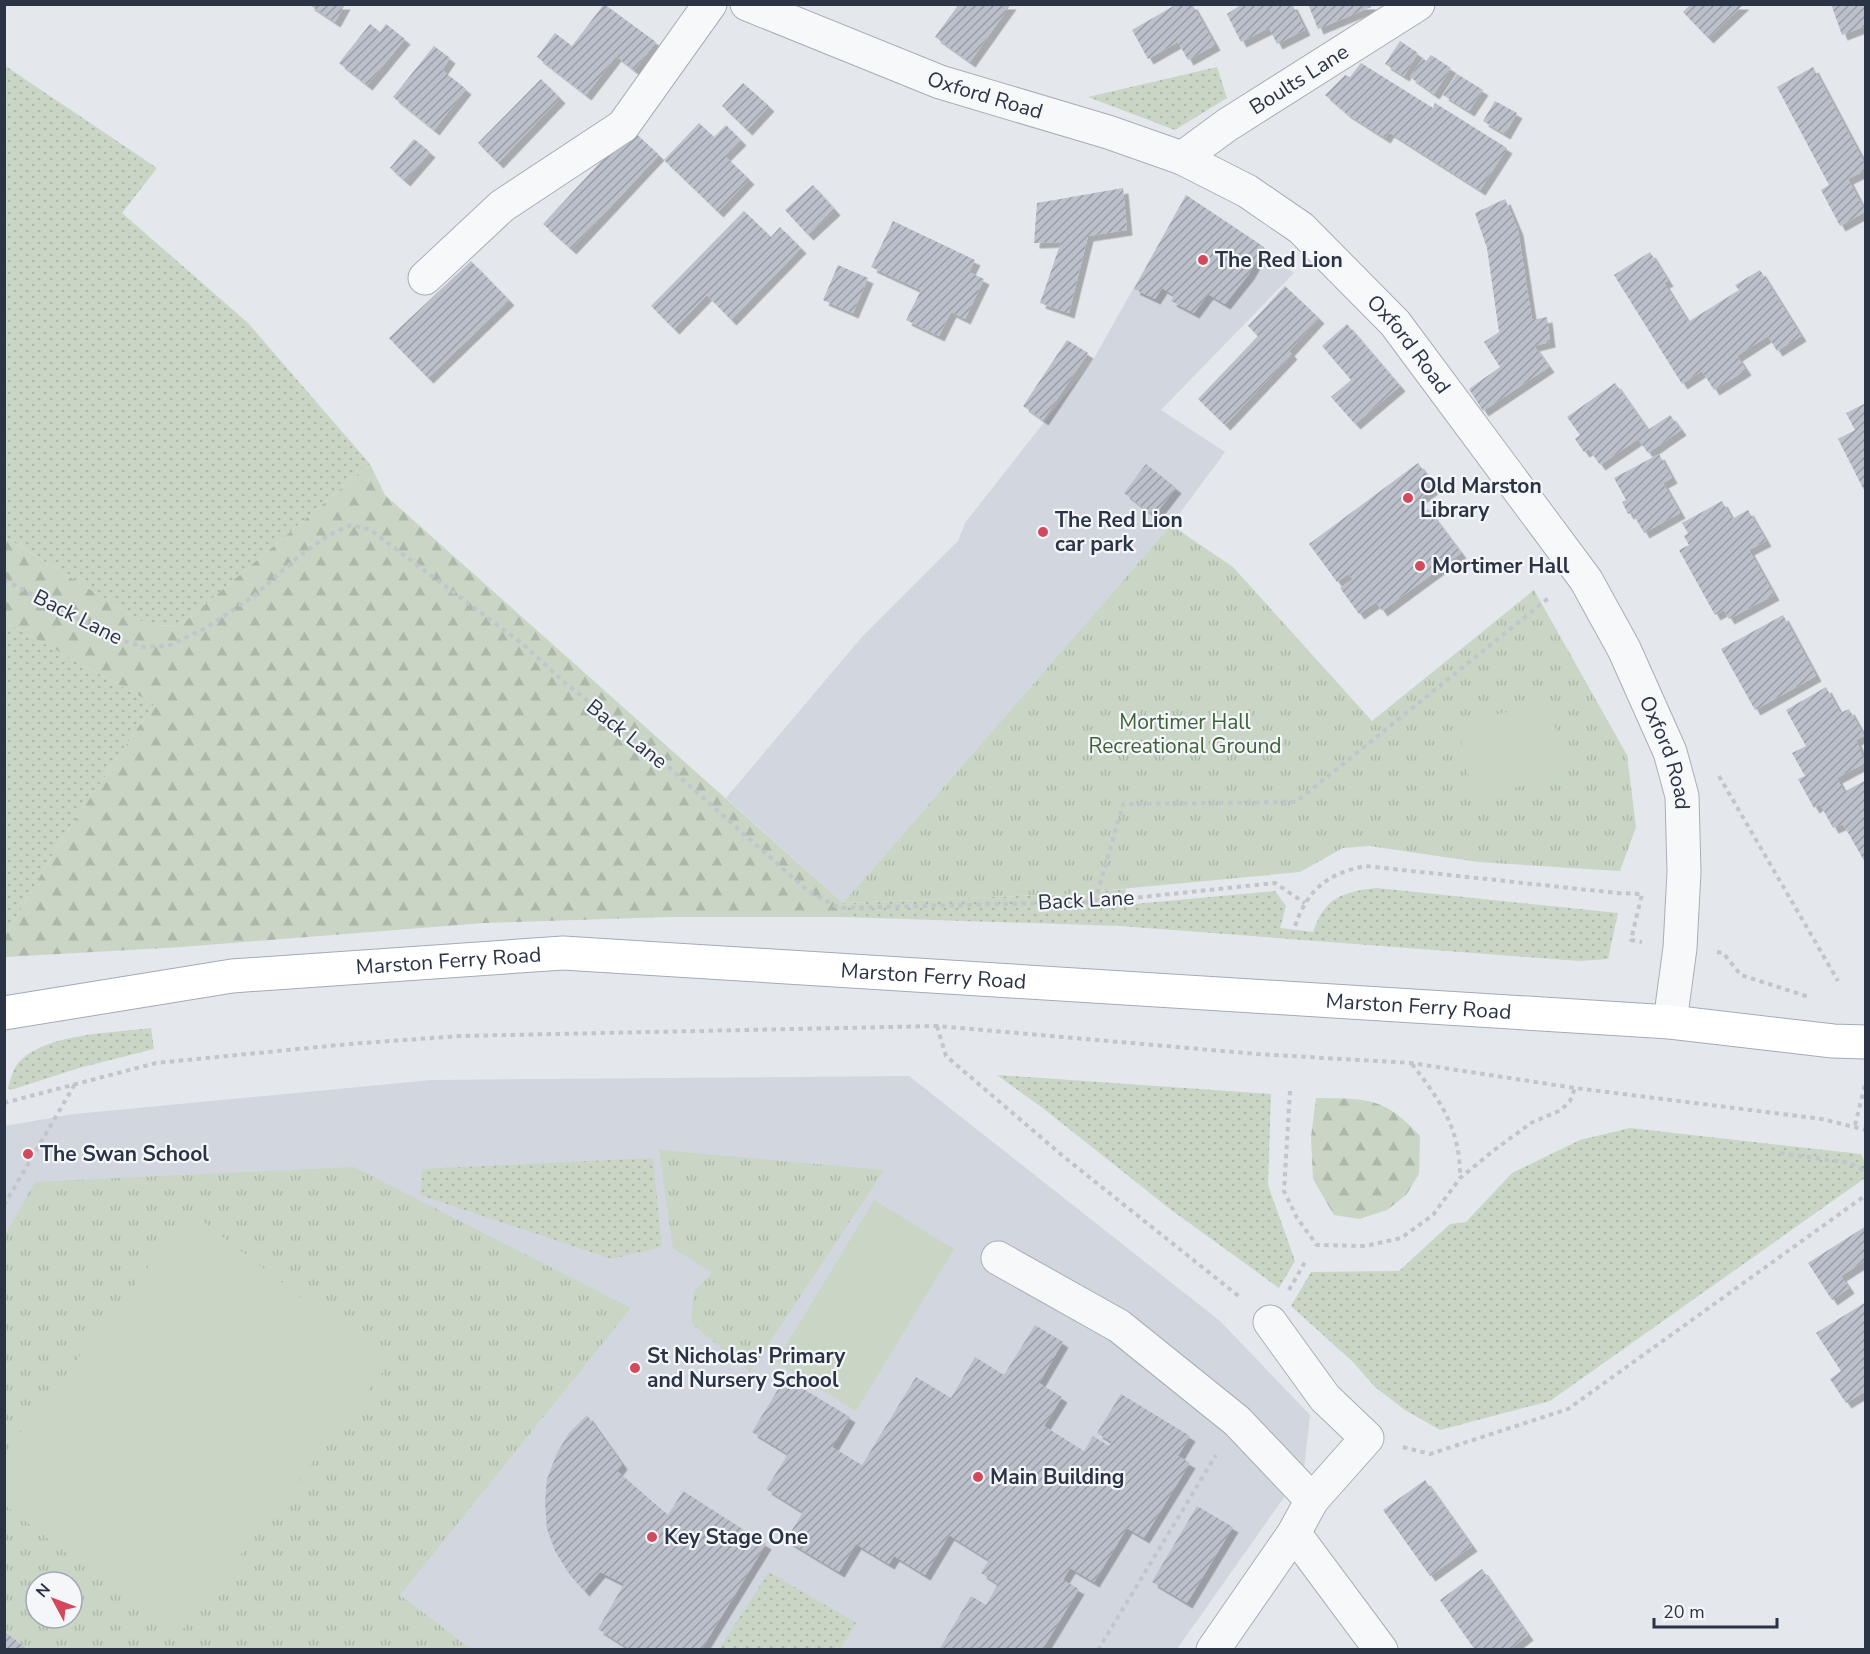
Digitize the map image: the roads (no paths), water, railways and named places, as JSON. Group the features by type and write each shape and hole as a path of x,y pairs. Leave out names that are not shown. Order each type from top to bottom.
{"main road":[{"name":"Marston Ferry Road","path":"4,1013 232,976 563,953 1670,1022 1833,1041 1866,1042"}],"street":[{"path":"425,278 502,206 624,126 710,4"},
{"name":"Oxford Road","path":"747,4 939,82 1108,132 1182,158 1247,191 1301,228 1357,281 1395,323 1586,580 1624,649 1670,752 1682,796 1684,873 1680,948 1670,1022"},
{"name":"Boults Lane","path":"1182,158 1227,125 1418,4"},
{"path":"998,1258 1119,1326 1237,1421 1311,1500"},
{"path":"1213,1650 1294,1533 1311,1500 1367,1437 1325,1398 1270,1322"},
{"path":"1294,1533 1381,1650"}],"place":[{"name":"The Red Lion","path":"1203,260"},
{"name":"Old Marston Library","path":"1408,498"},
{"name":"The Red Lion car park","path":"1043,532"},
{"name":"Mortimer Hall","path":"1420,566"},
{"name":"The Swan School","path":"28,1154"},
{"name":"St Nicholas' Primary and Nursery School","path":"635,1368"},
{"name":"Main Building","path":"978,1477"},
{"name":"Key Stage One","path":"652,1537"}],"park label":[{"name":"Mortimer Hall Recreational Ground","path":"1185,734"}]}
